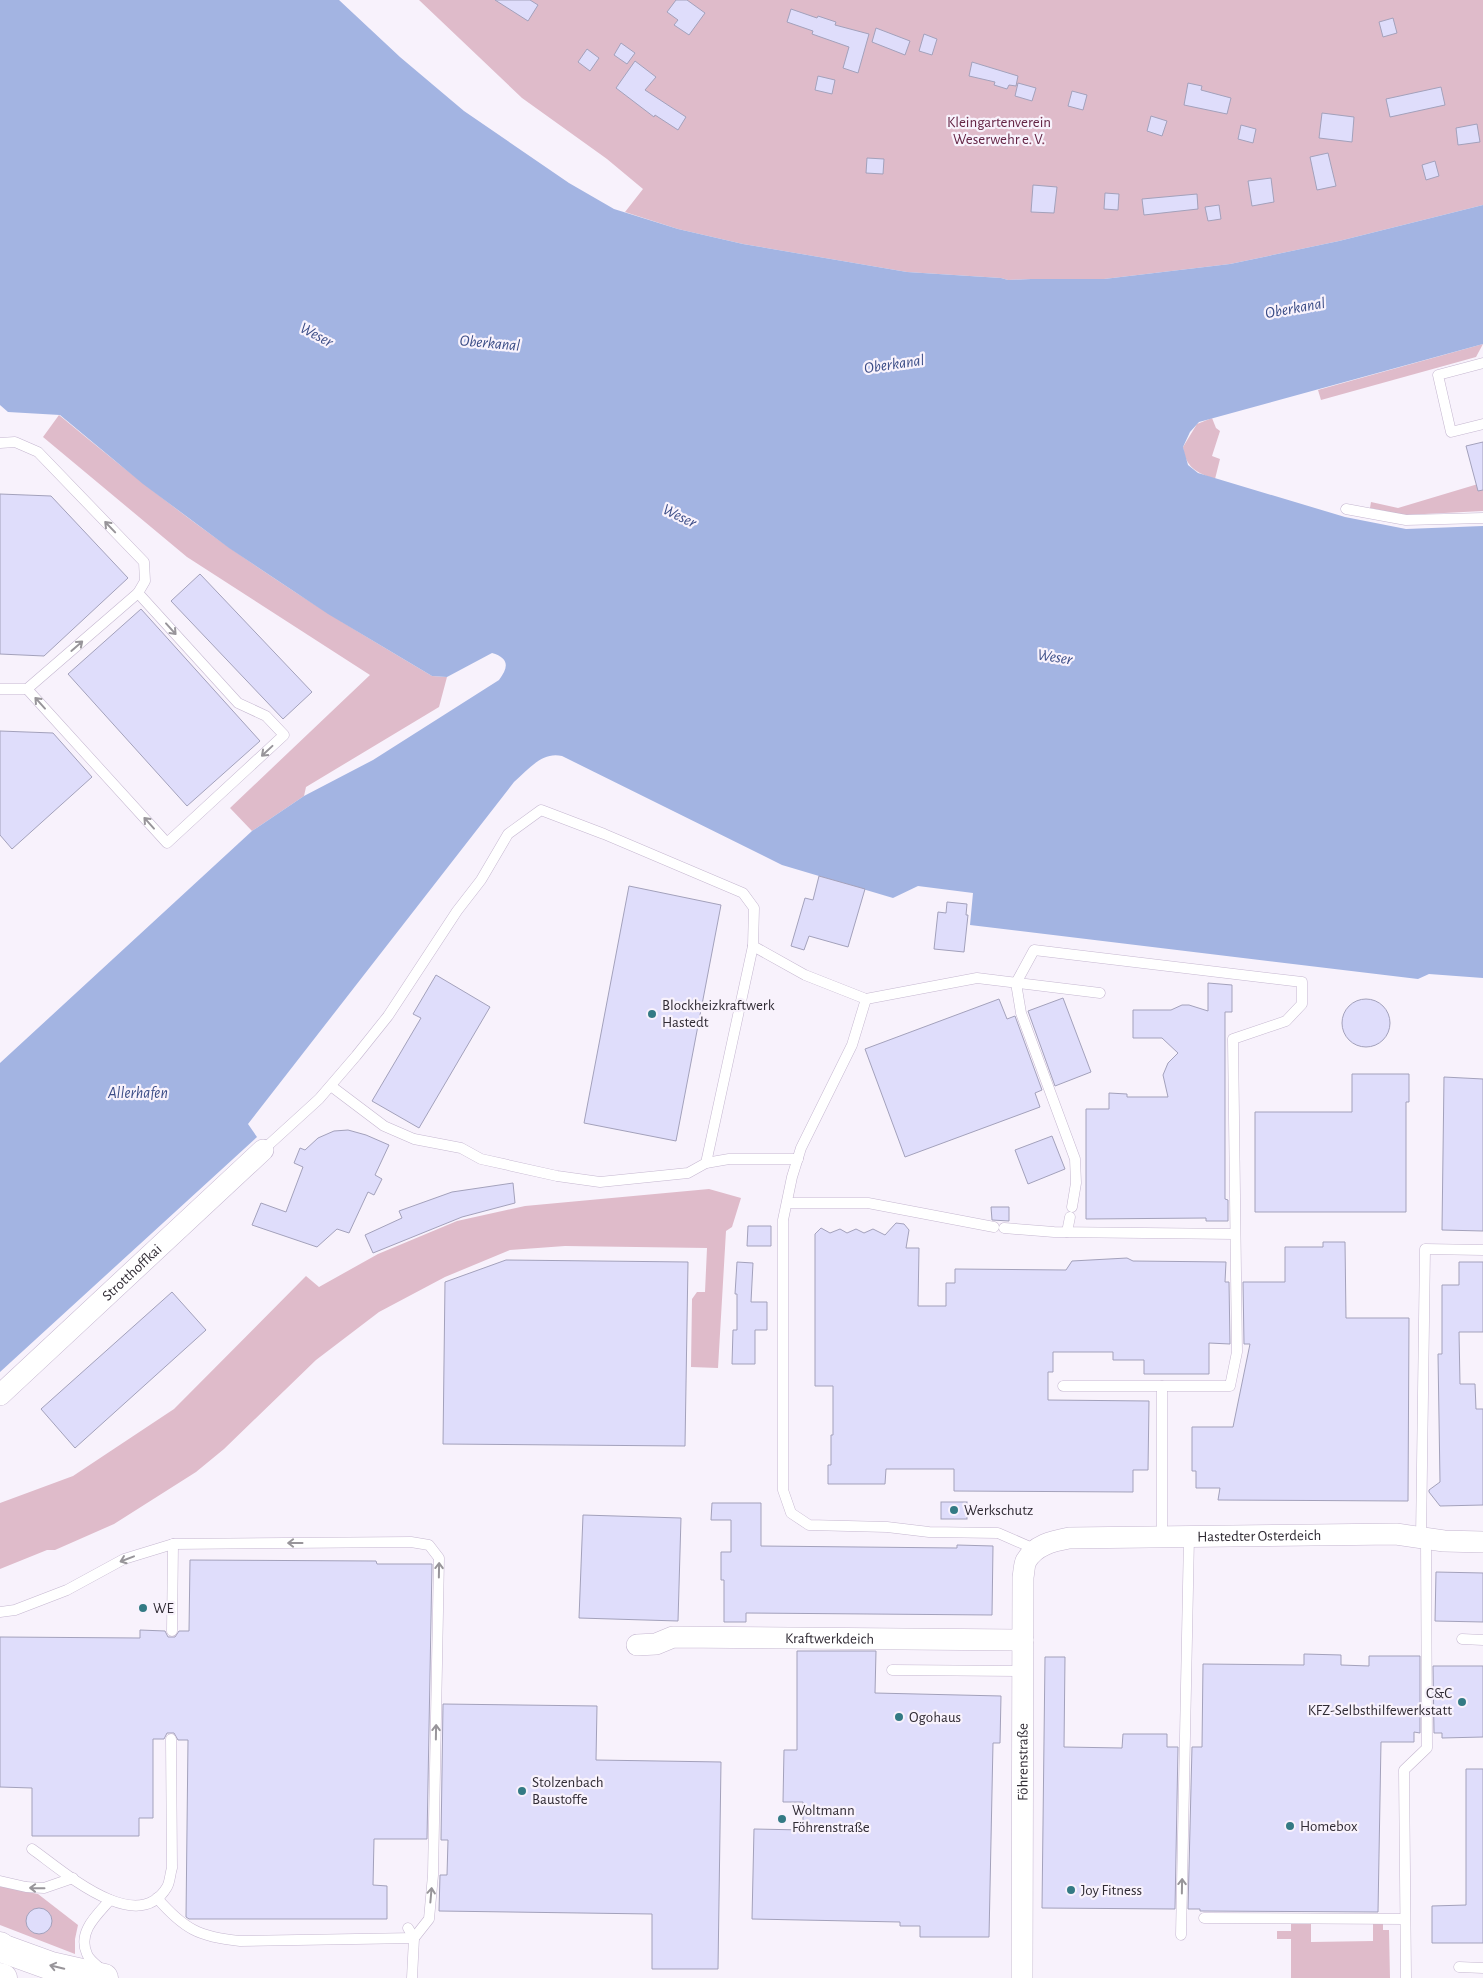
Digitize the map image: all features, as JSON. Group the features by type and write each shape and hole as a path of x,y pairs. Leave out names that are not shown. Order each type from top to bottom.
{"main road":[{"path":"1,1947 51,1966 104,1978"}],"street":[{"name":"Strotthoffkai","path":"0,1395 263,1150"},
{"name":"Hastedter Osterdeich","path":"1037,1550 1050,1541 1069,1538 1396,1534 1444,1541 1483,1542"},
{"name":"Föhrenstraße","path":"1022,1978 1023,1577 1026,1561 1037,1550"},
{"name":"Kraftwerkdeich","path":"637,1645 656,1644 673,1637 1023,1640"}],"lane":[{"path":"1483,363 1438,375 1451,432 1483,424"},
{"path":"0,442 15,442 38,452 144,562 145,581 138,593 27,689 0,689"},
{"path":"1346,509 1406,520 1483,518"},
{"path":"27,689 167,843 284,735 266,716 238,703 138,593"},
{"path":"263,1150 331,1086 388,1016 457,911 482,880 508,834 541,810 604,834 743,893 754,908 753,946 706,1163"},
{"path":"753,946 805,975 866,999 977,978 1100,994"},
{"path":"1063,1386 1230,1386 1237,1352 1233,1039 1286,1021 1302,1004 1302,982 1034,950 1016,983 1021,1013 1075,1159 1076,1183 1067,1232"},
{"path":"866,999 852,1045 801,1148 783,1220 783,1490 791,1513 809,1525 887,1527 929,1532 998,1533 1037,1550"},
{"path":"331,1086 384,1126 414,1139 461,1148 481,1159 557,1176 600,1182 688,1173 706,1163 730,1159 798,1159"},
{"path":"787,1203 868,1203 999,1227 1067,1232 1235,1234"},
{"path":"1406,1978 1404,1770 1427,1748 1424,1539 1425,1249 1483,1250"},
{"path":"1162,1386 1162,1537"},
{"path":"1181,1935 1189,1537"},
{"path":"0,1612 15,1610 67,1590 124,1559 173,1544 410,1542 429,1545 439,1558 433,1875 429,1919 414,1938"},
{"path":"172,1631 173,1544"},
{"path":"1462,1639 1483,1640"},
{"path":"892,1670 1023,1671"},
{"path":"32,1849 73,1878 110,1900 129,1906 145,1906 157,1898 168,1886 172,1868 172,1739"},
{"path":"0,1881 26,1887 44,1888 73,1878"},
{"path":"157,1898 175,1918 194,1930 215,1938 240,1941 414,1938"},
{"path":"110,1900 88,1924 84,1941 87,1955 111,1978"},
{"path":"1204,1918 1405,1919"},
{"path":"408,1928 414,1938 412,1978"},
{"path":"1459,1967 1483,1968"}],"green space":[{"name":"Kleingartenverein Weserwehr e. V.","path":"419,0 1483,0 1483,205 1339,241 1230,264 1104,279 1008,280 907,272 743,244 678,229 625,212 643,189 607,159 522,98"},
{"path":"1483,344 1476,357 1321,400 1318,390"},
{"path":"59,415 165,500 279,582 432,676 447,677 439,707 306,787 304,796 252,831 230,808 370,675 187,557 43,437"},
{"path":"1212,418 1216,428 1220,431 1212,456 1220,459 1215,479 1197,472 1189,464 1183,447 1197,424"},
{"path":"1483,474 1483,511 1405,515 1370,508 1371,502 1398,508 1478,484"},
{"path":"709,1189 741,1198 732,1227 726,1231 718,1368 691,1367 692,1299 697,1292 705,1292 707,1248 565,1246 510,1250 445,1277 379,1312 316,1360 224,1449 196,1472 114,1524 55,1550 47,1550 0,1569 0,1503 73,1476 174,1409 306,1276 319,1287 378,1254 457,1221 525,1206"},
{"path":"0,1886 38,1894 78,1925 75,1939 75,1954 0,1925"},
{"path":"1291,1924 1311,1924 1311,1942 1373,1941 1373,1924 1383,1924 1383,1930 1389,1930 1390,1978 1291,1978 1291,1939 1277,1939 1277,1931 1291,1931"}],"water":[{"path":"0,0 339,0 400,57 464,111 569,183 614,209 678,229 743,244 907,272 1008,280 1104,279 1230,264 1339,241 1483,205 1483,344 1199,422 1190,432 1183,447 1188,465 1198,473 1345,517 1406,529 1483,526 1483,978 1429,974 1418,979 970,925 973,893 918,886 893,898 782,865 562,756 548,756 530,767 514,782 248,1124 257,1137 0,1372 0,1063 252,831 304,796 373,760 499,680 505,671 506,664 502,658 492,653 447,677 432,676 328,614 229,548 143,484 60,415 8,412 0,405"}],"building":[{"path":"495,0 530,0 538,5 528,21"},
{"path":"676,0 687,0 705,13 689,35 674,25 678,20 667,12"},
{"path":"791,9 836,22 835,25 869,34 858,73 843,68 849,47 812,34 813,31 787,22"},
{"path":"1393,18 1397,33 1383,37 1379,22"},
{"path":"876,28 910,41 905,55 872,42"},
{"path":"924,34 937,39 932,55 919,51"},
{"path":"621,43 635,53 627,64 614,55"},
{"path":"587,49 599,58 590,71 578,62"},
{"path":"635,61 656,77 645,90 686,117 678,130 655,115 654,117 616,88"},
{"path":"972,62 1018,76 1016,86 1009,85 1007,89 994,85 995,82 969,76"},
{"path":"818,76 835,80 832,94 815,90"},
{"path":"1018,83 1036,88 1032,101 1015,96"},
{"path":"1188,83 1202,86 1201,90 1231,98 1227,114 1184,105"},
{"path":"1441,87 1445,105 1390,117 1386,99"},
{"path":"1072,91 1087,95 1083,110 1068,106"},
{"path":"1322,113 1354,117 1352,142 1319,138"},
{"path":"1151,116 1167,121 1162,136 1147,131"},
{"path":"1477,124 1480,142 1458,145 1456,128"},
{"path":"1241,125 1256,129 1253,143 1238,139"},
{"path":"1328,153 1336,186 1317,190 1310,157"},
{"path":"867,158 884,159 883,174 866,173"},
{"path":"1435,161 1439,176 1426,180 1422,165"},
{"path":"1271,178 1274,202 1252,206 1248,181"},
{"path":"1033,185 1057,187 1054,213 1031,212"},
{"path":"1105,193 1119,194 1118,210 1104,209"},
{"path":"1197,194 1198,209 1144,215 1142,199"},
{"path":"1219,205 1221,219 1208,221 1205,207"},
{"path":"1483,442 1483,490 1478,491 1466,446"},
{"path":"0,494 51,496 128,578 44,656 0,654"},
{"path":"200,574 312,692 283,719 171,601"},
{"path":"141,609 260,741 187,806 68,674"},
{"path":"0,731 53,733 92,777 12,849 0,835"},
{"path":"819,876 865,889 848,947 809,936 804,950 791,946 805,898 813,900"},
{"name":"Blockheizkraftwerk Hastedt","path":"629,886 721,905 676,1141 584,1123"},
{"path":"947,902 967,904 966,915 968,915 964,952 934,949 938,912 946,913"},
{"path":"436,975 490,1007 419,1128 372,1101 421,1018 413,1014"},
{"path":"1208,983 1232,985 1232,1012 1225,1012 1225,1199 1228,1200 1228,1221 1206,1221 1206,1218 1086,1219 1086,1109 1109,1109 1109,1093 1127,1094 1127,1097 1168,1097 1163,1075 1168,1063 1178,1053 1162,1038 1133,1038 1133,1010 1171,1010 1182,1005 1189,1005 1208,1011"},
{"path":"1063,998 1091,1072 1055,1086 1028,1011"},
{"path":"999,999 1007,1019 1015,1016 1042,1090 1035,1093 1040,1107 905,1157 865,1049"},
{"path":"1366,999 1375,1001 1383,1006 1388,1014 1390,1023 1388,1032 1383,1040 1375,1045 1366,1047 1357,1045 1349,1040 1344,1032 1342,1023 1344,1014 1349,1006 1357,1001"},
{"path":"1352,1074 1409,1074 1409,1102 1406,1102 1406,1212 1255,1212 1255,1112 1352,1112"},
{"path":"1444,1077 1483,1079 1483,1231 1442,1230"},
{"path":"348,1130 389,1145 375,1175 382,1179 374,1195 368,1192 349,1233 337,1229 317,1247 252,1225 261,1203 286,1212 303,1167 294,1163 300,1148 305,1150 318,1138 334,1131"},
{"path":"1052,1136 1065,1169 1028,1184 1015,1150"},
{"path":"513,1183 515,1203 462,1217 373,1253 365,1235 402,1218 399,1211 452,1192"},
{"path":"991,1207 1009,1207 1009,1221 992,1220"},
{"path":"896,1223 904,1224 909,1230 906,1248 919,1248 918,1306 946,1306 946,1283 955,1283 955,1269 1066,1270 1072,1261 1127,1258 1133,1261 1226,1262 1225,1282 1229,1282 1230,1344 1209,1343 1209,1374 1144,1374 1144,1360 1113,1360 1113,1352 1053,1352 1053,1372 1048,1372 1048,1400 1149,1401 1148,1470 1133,1470 1133,1492 954,1491 954,1469 886,1469 885,1484 828,1484 828,1465 831,1465 831,1435 833,1435 833,1386 815,1386 815,1234 821,1228 830,1233 840,1229 847,1233 856,1229 864,1233 873,1229 885,1235"},
{"path":"748,1226 771,1226 771,1246 747,1246"},
{"path":"1323,1242 1345,1242 1346,1318 1409,1318 1408,1501 1218,1500 1220,1488 1196,1488 1196,1471 1192,1471 1192,1427 1233,1427 1250,1344 1244,1344 1243,1282 1285,1282 1285,1247 1323,1247"},
{"path":"506,1260 688,1262 685,1446 443,1444 445,1282"},
{"path":"737,1262 753,1263 751,1302 767,1302 767,1330 755,1330 755,1364 732,1364 733,1330 737,1330 737,1294 735,1294"},
{"path":"1459,1262 1483,1262 1483,1332 1459,1332 1460,1384 1475,1384 1476,1409 1483,1409 1483,1505 1440,1506 1429,1490 1440,1482 1438,1354 1442,1354 1442,1285 1459,1285"},
{"path":"172,1292 206,1330 75,1448 41,1409"},
{"name":"Werkschutz","path":"941,1502 967,1502 967,1519 941,1519"},
{"path":"712,1503 761,1503 761,1546 957,1548 957,1545 993,1546 992,1615 746,1613 746,1622 724,1622 724,1580 721,1580 721,1552 731,1552 731,1520 711,1520"},
{"path":"583,1515 681,1518 678,1621 579,1618"},
{"path":"190,1560 376,1561 377,1564 432,1564 427,1839 374,1839 373,1885 387,1886 387,1919 189,1919 186,1917 188,1740 178,1740 174,1733 167,1733 164,1739 153,1739 153,1818 139,1818 139,1836 32,1836 32,1788 0,1787 0,1637 140,1638 140,1630 165,1631 168,1637 175,1637 179,1631 189,1631"},
{"path":"1436,1572 1483,1573 1483,1622 1435,1621"},
{"path":"797,1651 876,1651 875,1693 1001,1696 1000,1743 993,1743 989,1937 920,1937 920,1926 900,1926 900,1922 752,1919 754,1829 803,1830 803,1802 783,1802 784,1750 797,1750"},
{"name":"Homebox","path":"1304,1654 1341,1655 1341,1665 1369,1666 1369,1656 1420,1656 1420,1733 1414,1732 1414,1742 1381,1742 1378,1912 1200,1911 1200,1909 1188,1909 1192,1747 1202,1747 1203,1664 1304,1665"},
{"path":"1045,1657 1065,1657 1064,1747 1122,1748 1123,1734 1167,1734 1167,1747 1178,1747 1175,1909 1042,1908"},
{"name":"C&C KFZ-Selbsthilfewerkstatt","path":"1433,1666 1483,1666 1483,1737 1442,1738 1442,1733 1434,1733"},
{"path":"443,1704 597,1706 596,1760 721,1762 718,1969 652,1969 652,1914 439,1911 440,1875 447,1875 448,1840 441,1840"},
{"path":"1466,1769 1483,1769 1483,1943 1432,1943 1432,1906 1466,1905"},
{"path":"39,1908 48,1912 52,1921 48,1930 39,1934 30,1930 26,1921 30,1912"}],"place":[{"name":"Blockheizkraftwerk Hastedt","path":"652,1014"},
{"name":"Werkschutz","path":"954,1510"},
{"name":"WE","path":"143,1608"},
{"name":"C&C KFZ-Selbsthilfewerkstatt","path":"1462,1702"},
{"name":"Ogohaus","path":"899,1717"},
{"name":"Stolzenbach Baustoffe","path":"522,1791"},
{"name":"Woltmann Föhrenstraße","path":"782,1819"},
{"name":"Homebox","path":"1290,1826"},
{"name":"Joy Fitness","path":"1071,1890"}],"water label":[{"name":"Oberkanal","path":"1295,307"},
{"name":"Weser","path":"317,334"},
{"name":"Oberkanal","path":"490,342"},
{"name":"Oberkanal","path":"894,363"},
{"name":"Weser","path":"680,515"},
{"name":"Weser","path":"1055,656"},
{"name":"Allerhafen","path":"138,1092"}]}
